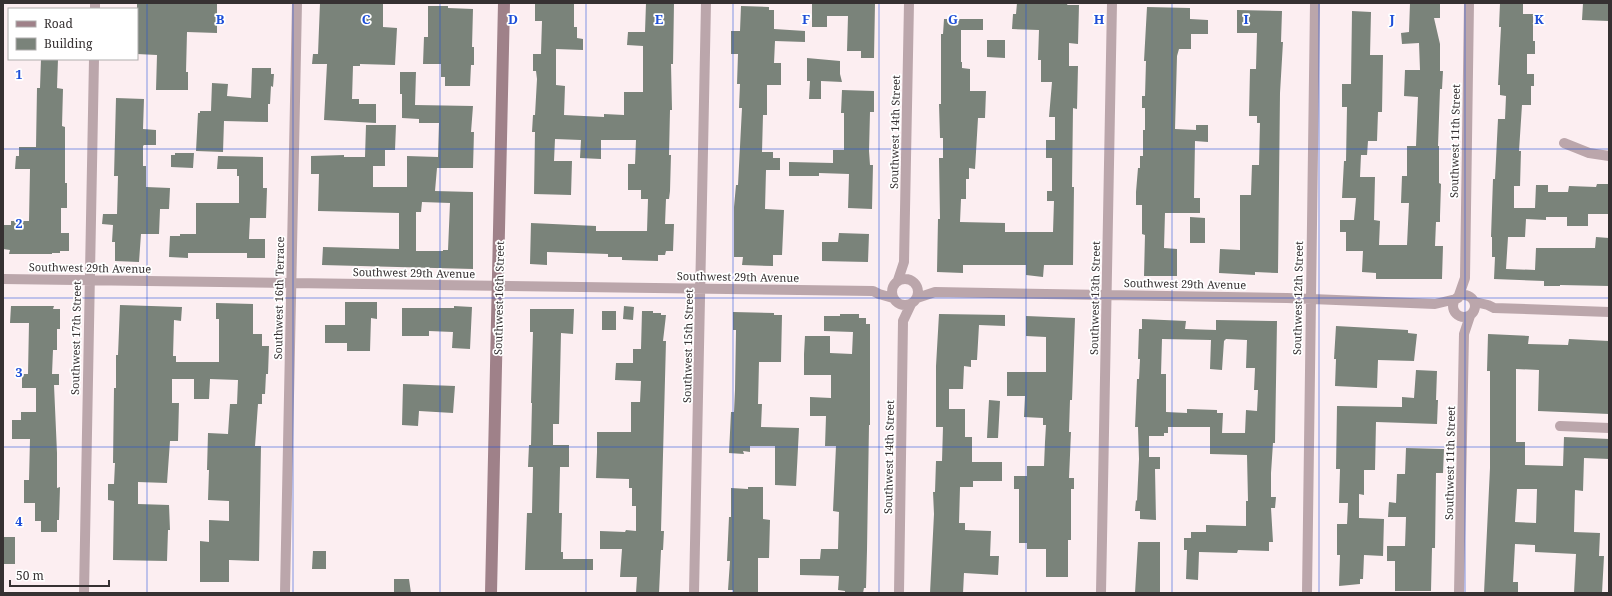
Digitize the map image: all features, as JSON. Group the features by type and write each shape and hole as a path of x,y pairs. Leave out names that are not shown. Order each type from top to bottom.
{"street":[{"name":"Southwest 16th Terrace","path":"286,593 297,3"},
{"name":"Southwest 16th Street","path":"492,593 504,3"},
{"name":"Southwest 15th Street","path":"694,593 706,3"},
{"name":"Southwest 14th Street","path":"895,283 904,262 909,3"},
{"name":"Southwest 13th Street","path":"1102,593 1112,3"},
{"name":"Southwest 12th Street","path":"1307,593 1315,3"},
{"name":"Southwest 11th Street","path":"1464,334 1453,306 1465,278 1469,3"},
{"name":"Southwest 17th Street","path":"84,593 94,60"},
{"path":"1564,143 1589,153 1609,156"},
{"name":"Southwest 14th Street","path":"904,262 915,283"},
{"path":"902,278 915,283 918,294 914,301 902,305 895,300 892,292 895,283 902,278"},
{"name":"Southwest 11th Street","path":"1459,593 1464,334 1472,307 1468,285 1465,278"},
{"name":"Southwest 29th Avenue","path":"3,279 874,291 895,283"},
{"name":"Southwest 29th Avenue","path":"915,283 935,292"},
{"name":"Southwest 29th Avenue","path":"874,291 895,300"},
{"name":"Southwest 29th Avenue","path":"914,301 935,292 1107,294 1435,304 1457,299 1464,295 1472,307"},
{"name":"Southwest 14th Street","path":"895,300 899,316 903,321"},
{"name":"Southwest 14th Street","path":"899,593 903,321 914,301"},
{"name":"Southwest 29th Avenue","path":"1435,304 1457,314"},
{"path":"1457,314 1462,317 1472,307 1488,310 1494,308 1609,312"},
{"path":"1560,426 1609,428"}],"building":[{"path":"137,3 217,3 217,33 187,32 186,72 188,72 188,90 156,90 157,55 138,54"},
{"path":"320,3 383,3 383,27 397,28 395,65 360,64 360,66 353,66 352,99 359,99 359,104 376,104 376,123 324,120 327,64 312,64 313,54 318,54"},
{"path":"535,3 574,3 574,27 577,27 577,38 583,39 583,50 556,49 556,85 565,86 564,115 604,117 604,114 624,115 624,92 643,92 643,46 627,45 628,32 645,32 646,3 674,3 673,64 671,64 672,110 670,110 669,155 671,155 670,191 669,199 666,199 665,224 674,224 673,251 666,251 665,255 658,255 658,261 622,260 622,257 608,257 608,254 547,252 547,265 530,264 531,223 596,226 596,231 647,231 648,199 641,199 641,190 628,190 628,164 635,164 636,140 601,140 601,159 580,158 581,140 555,139 554,161 572,161 571,195 534,194 535,132 532,132 533,115 535,115 537,79 536,71 533,71 533,54 541,54 542,21 535,21"},
{"path":"812,3 875,3 874,58 861,58 861,51 847,51 848,16 827,16 827,27 812,27"},
{"path":"1017,3 1068,3 1067,5 1079,5 1078,44 1069,43 1069,66 1078,66 1077,109 1073,108 1073,265 1044,265 1043,277 1026,275 1026,265 963,265 963,273 937,272 938,219 940,219 939,158 943,158 943,138 940,138 939,104 941,104 941,34 943,34 944,19 983,19 983,30 961,30 961,62 962,68 970,69 970,91 986,91 985,118 978,118 975,169 969,168 969,179 966,179 966,199 961,199 960,222 1005,223 1005,232 1053,232 1054,201 1047,201 1047,191 1052,191 1052,158 1046,158 1046,140 1055,140 1055,117 1049,117 1052,82 1041,82 1041,60 1038,60 1039,30 1012,29 1013,14 1016,14"},
{"path":"1410,3 1440,3 1440,18 1434,18 1440,44 1440,71 1443,71 1442,89 1440,89 1438,146 1439,183 1441,184 1440,222 1436,222 1435,246 1443,246 1442,279 1376,279 1376,273 1362,272 1363,251 1346,251 1346,232 1340,232 1340,220 1354,220 1356,198 1342,198 1344,161 1346,161 1347,107 1342,107 1342,84 1351,84 1352,11 1371,12 1370,55 1383,55 1382,112 1378,112 1377,141 1368,141 1367,155 1361,155 1360,177 1375,177 1374,220 1380,221 1379,245 1407,245 1409,203 1401,203 1402,176 1407,176 1407,146 1416,146 1418,97 1404,96 1405,70 1420,70 1419,43 1402,44 1401,33 1409,32"},
{"path":"1500,3 1523,3 1523,14 1533,14 1533,41 1535,41 1535,54 1527,54 1527,74 1534,74 1534,86 1531,86 1531,105 1522,105 1519,151 1521,151 1520,186 1514,186 1514,208 1535,208 1536,185 1548,185 1548,192 1568,192 1569,186 1596,187 1597,184 1609,184 1609,214 1588,214 1588,226 1567,226 1567,217 1546,217 1546,220 1526,219 1525,237 1508,237 1506,269 1535,270 1536,248 1595,248 1596,237 1609,238 1609,286 1544,286 1544,281 1494,279 1495,257 1492,257 1491,237 1493,179 1495,179 1498,119 1505,119 1506,96 1500,95 1500,85 1498,85 1501,27 1499,27"},
{"path":"1583,3 1609,3 1609,21 1582,20"},
{"path":"428,6 448,6 448,8 473,9 472,47 474,47 474,65 471,65 470,86 445,86 445,77 441,77 441,64 423,64 424,37 428,37"},
{"path":"741,6 769,7 769,10 774,10 774,29 805,31 805,42 775,41 774,63 781,63 781,85 767,85 767,115 763,115 762,152 773,152 773,158 780,158 780,170 766,170 765,209 784,210 782,255 773,255 773,266 742,265 743,257 734,257 734,207 736,185 738,185 742,108 739,108 740,84 737,84 738,54 731,54 731,31 740,31"},
{"path":"1147,7 1190,8 1190,19 1208,20 1208,34 1191,34 1191,49 1179,49 1177,56 1175,129 1196,130 1196,125 1208,125 1208,142 1195,141 1194,198 1200,198 1200,213 1165,213 1164,248 1177,249 1177,276 1144,276 1145,235 1142,234 1142,205 1136,205 1138,168 1140,168 1140,156 1143,156 1143,130 1145,130 1145,108 1142,108 1142,96 1145,96 1146,61 1144,61"},
{"path":"1237,10 1282,11 1281,42 1283,42 1280,93 1278,273 1255,272 1255,275 1219,273 1220,249 1240,250 1240,195 1251,195 1252,165 1259,165 1260,123 1257,123 1257,116 1249,116 1250,69 1256,69 1257,33 1237,33"},
{"path":"987,40 1005,40 1005,58 987,57"},
{"path":"807,58 840,61 840,74 842,82 821,81 821,99 809,99 810,81 807,81"},
{"path":"41,60 58,60 57,88 63,89 62,126 65,127 65,183 67,183 67,208 61,208 61,233 69,233 69,251 60,251 60,253 52,254 9,254 10,250 3,249 3,225 11,225 11,221 29,221 30,169 15,169 16,156 19,156 19,147 36,147 37,88 40,88"},
{"path":"252,68 271,68 271,74 274,74 273,87 271,86 270,104 268,104 268,122 224,121 223,152 196,151 198,113 200,113 200,111 211,111 212,83 228,84 227,96 251,98"},
{"path":"400,72 416,72 415,105 473,106 471,132 474,132 473,168 437,168 435,191 473,192 473,269 322,265 323,247 399,249 399,213 318,211 319,174 311,174 311,156 344,155 344,157 365,157 366,125 396,125 395,150 385,150 385,166 373,166 373,187 407,187 407,156 438,157 439,123 419,123 419,119 402,118 402,94 400,94","holes":["422,202 450,203 448,250 416,251 416,212 421,212"]},
{"path":"842,90 874,91 874,112 870,112 869,151 870,165 873,165 872,209 848,208 849,174 819,173 819,176 789,176 789,162 833,163 833,150 844,150 844,113 841,113"},
{"path":"116,98 144,99 143,129 156,130 156,145 143,146 143,166 146,166 146,187 170,188 169,209 160,209 159,234 141,234 139,262 115,261 115,242 112,242 113,225 102,224 103,214 117,214 118,176 114,176"},
{"path":"175,153 194,153 193,168 171,167 171,155 175,155"},
{"path":"218,156 263,157 263,188 267,188 266,218 250,218 249,239 265,239 265,258 247,258 247,253 188,253 188,258 169,257 170,236 180,236 180,234 196,234 196,203 239,203 239,176 237,176 237,169 217,169"},
{"path":"1190,217 1205,218 1205,243 1190,243"},
{"path":"839,233 869,234 868,262 822,261 822,242 838,242"},
{"path":"345,302 377,302 377,319 371,318 370,351 347,351 347,343 325,343 325,325 345,325"},
{"path":"216,303 253,304 253,334 262,334 262,346 269,346 268,374 266,374 265,394 262,394 262,404 258,404 255,446 261,446 259,561 229,560 229,582 200,582 200,541 209,542 209,520 229,521 229,501 208,500 208,433 228,434 230,404 237,404 238,380 210,379 209,399 194,399 194,379 172,379 172,403 179,403 178,441 170,441 167,483 138,482 138,504 169,505 170,530 168,530 167,561 113,560 114,501 108,500 108,484 114,484 114,388 116,388 116,355 118,355 120,305 182,307 181,321 174,320 173,356 176,356 176,362 219,362 219,319 216,319"},
{"path":"11,306 54,306 53,309 60,309 60,329 57,329 57,350 53,350 52,374 59,374 59,385 54,385 57,488 60,487 57,532 41,532 41,521 35,521 35,503 24,503 24,480 29,480 30,439 12,439 12,420 21,420 21,412 36,412 36,388 22,388 22,374 28,374 29,323 10,323"},
{"path":"454,306 472,307 470,349 452,348 453,332 429,331 429,336 402,336 402,308 454,308"},
{"path":"624,306 634,307 633,320 623,319"},
{"path":"530,309 574,309 573,334 561,333 559,424 553,424 553,445 569,445 569,467 560,467 559,513 562,513 561,552 563,552 563,559 593,559 593,570 525,570 527,513 532,513 533,467 528,467 529,445 531,445 533,332 530,332"},
{"path":"602,311 616,311 616,330 602,330"},
{"path":"642,311 653,311 653,313 661,313 661,315 666,315 663,341 666,341 661,531 664,531 663,550 661,550 659,593 636,593 637,577 620,577 622,549 600,549 600,531 636,531 636,506 632,506 632,488 629,488 629,479 596,478 597,432 631,432 631,402 640,402 641,381 615,380 616,363 633,363 633,349 641,349"},
{"path":"733,312 774,313 774,315 782,315 781,362 759,362 758,404 762,404 761,427 799,428 796,486 775,485 775,446 750,446 750,452 743,451 744,454 729,453 731,412 734,412 735,390 736,330 733,330"},
{"path":"840,314 859,314 859,318 866,318 866,324 870,324 870,425 867,550 866,588 864,588 863,593 845,593 845,591 838,590 839,576 800,575 800,559 820,559 821,549 838,549 839,512 833,511 836,446 825,446 826,416 810,416 810,397 831,398 831,375 804,375 804,354 805,336 830,336 830,353 852,354 853,332 824,331 824,316 840,316"},
{"path":"939,314 1005,315 1005,326 979,325 977,360 971,360 971,367 964,366 963,389 949,389 949,409 965,409 965,437 972,437 972,462 1002,462 1002,481 973,481 973,487 960,487 959,523 965,523 965,530 991,531 990,556 999,556 998,575 964,573 963,593 930,593 934,514 933,492 935,492 936,461 942,461 943,427 936,427 936,366"},
{"path":"1026,316 1075,318 1072,400 1070,400 1069,432 1071,432 1069,478 1074,478 1074,489 1071,489 1071,540 1068,540 1068,577 1046,577 1046,549 1027,549 1027,543 1019,543 1019,489 1014,489 1014,476 1027,476 1027,466 1044,466 1046,425 1043,425 1043,418 1024,417 1025,396 1007,396 1007,372 1046,372 1046,337 1026,336"},
{"path":"1142,319 1186,321 1185,329 1216,330 1216,320 1277,321 1275,443 1273,443 1271,473 1271,497 1276,497 1275,508 1271,508 1273,542 1269,542 1269,551 1238,550 1237,553 1199,552 1198,580 1186,579 1187,550 1184,550 1184,538 1191,538 1191,532 1206,532 1206,525 1246,526 1246,501 1248,501 1247,455 1210,454 1210,427 1168,427 1168,433 1164,433 1164,436 1149,436 1149,457 1160,457 1160,469 1155,469 1156,520 1140,519 1140,511 1135,511 1136,500 1137,501 1139,459 1138,427 1135,427 1137,379 1139,379 1140,359 1138,359 1139,329 1142,329","holes":["1162,339 1211,340 1210,369 1222,370 1224,341 1226,339 1247,340 1246,368 1255,368 1254,390 1258,390 1257,411 1246,410 1245,433 1222,433 1223,413 1217,413 1217,410 1187,409 1187,413 1166,412 1166,374 1161,374"]},
{"path":"1336,326 1408,330 1408,333 1417,334 1414,361 1378,360 1377,388 1335,386 1336,359 1334,359"},
{"path":"1488,334 1529,336 1528,344 1568,345 1569,339 1609,341 1609,414 1538,411 1539,370 1516,369 1516,442 1525,442 1525,465 1563,466 1564,437 1609,439 1609,459 1584,458 1583,491 1575,490 1574,532 1600,533 1599,556 1604,556 1602,593 1574,593 1576,554 1535,552 1535,545 1515,544 1513,582 1518,582 1518,593 1484,593 1490,468 1490,371 1487,371","holes":["1517,489 1537,489 1536,523 1515,522"]},
{"path":"1416,370 1437,371 1437,424 1376,422 1375,470 1364,470 1364,495 1359,494 1359,518 1384,519 1383,556 1364,555 1363,579 1360,579 1360,584 1339,586 1340,555 1337,555 1337,524 1347,524 1348,503 1339,503 1340,469 1336,469 1337,406 1402,407 1402,397 1414,398"},
{"path":"403,384 455,386 453,413 419,411 418,426 402,425"},
{"path":"989,400 1000,401 998,438 987,438"},
{"path":"1406,448 1444,449 1443,473 1436,473 1435,548 1432,548 1431,591 1395,591 1395,561 1387,561 1387,546 1405,546 1406,517 1388,517 1389,502 1396,503 1397,474 1405,474"},
{"path":"748,487 763,487 763,519 770,520 769,558 758,558 758,593 733,593 733,590 728,590 730,561 727,561 729,517 731,517 731,488 748,489"},
{"path":"3,537 15,537 15,564 3,564"},
{"path":"1138,542 1160,542 1160,593 1135,593"},
{"path":"313,551 326,551 326,569 312,569"},
{"path":"394,579 409,579 411,593 394,593"}]}
